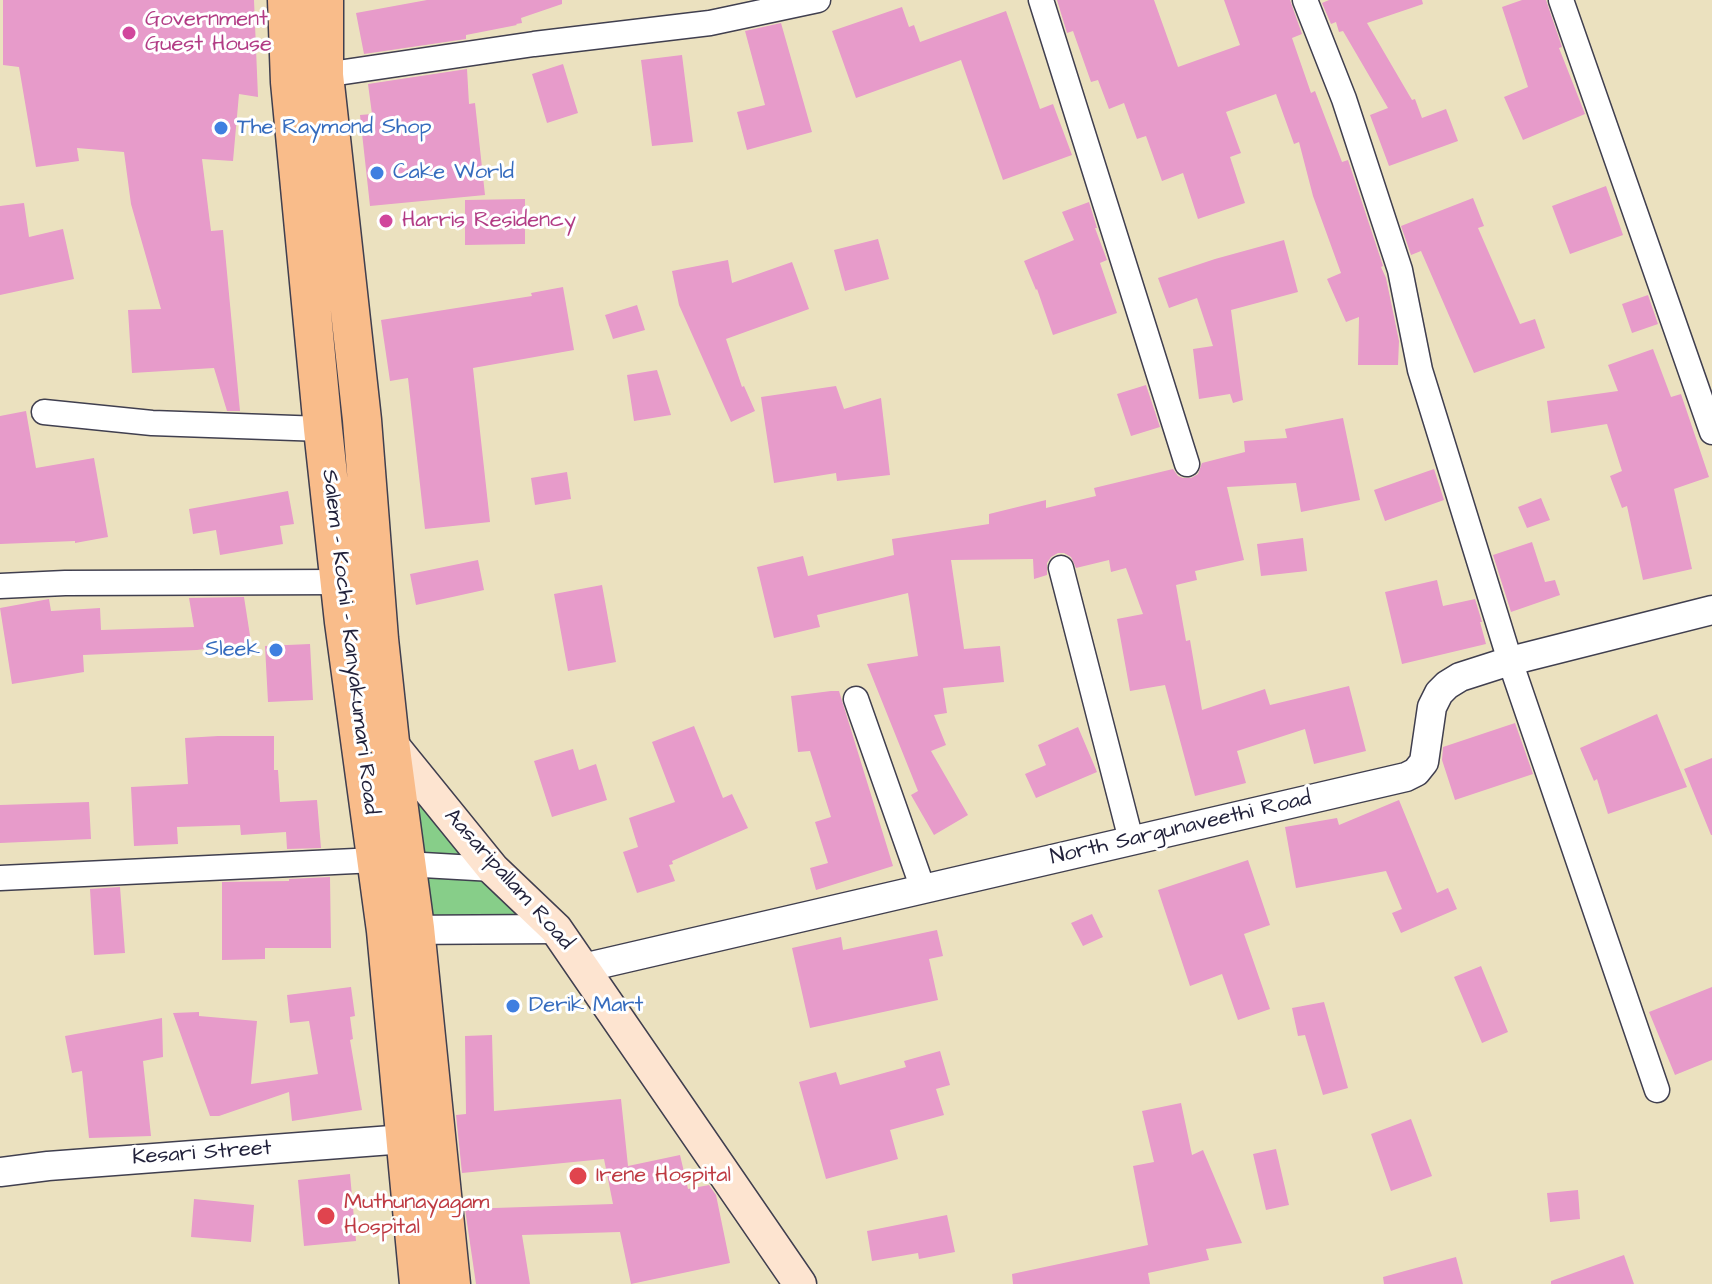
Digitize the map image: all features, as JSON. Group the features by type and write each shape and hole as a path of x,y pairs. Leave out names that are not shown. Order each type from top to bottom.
{"highway":[{"name":"Salem - Kochi - Kanyakumari Road","path":"287,0 290,82 340,582 375,743 451,1284"},
{"name":"Salem - Kochi - Kanyakumari Road","path":"324,0 324,75 362,420 377,614 375,743"},
{"name":"Salem - Kochi - Kanyakumari Road","path":"400,930 405,1139 419,1284"}],"main road":[{"name":"Aasaripallam Road","path":"375,743 493,869 556,929 800,1284"}],"street":[{"path":"324,75 534,44 710,23 818,0"},
{"path":"1041,0 1187,464"},
{"path":"1305,0 1344,99 1400,270 1420,370 1510,661 1657,1090"},
{"path":"1561,0 1712,432"},
{"path":"44,412 152,423 323,429"},
{"path":"1061,568 1131,840"},
{"path":"0,586 340,582"},
{"name":"North Sargunaveethi Road","path":"583,968 1406,777 1416,772 1424,762 1432,707 1439,693 1460,677 1510,661 1712,610"},
{"path":"856,699 923,889"},
{"path":"0,878 391,862 493,869"},
{"path":"400,930 556,929"},
{"name":"Kesari Street","path":"0,1172 405,1139"}],"green space":[{"path":"398,760 532,921 420,918"}],"building":[{"path":"3,0 254,0 258,97 239,94 233,161 202,159 211,231 223,230 240,411 227,411 214,368 132,373 128,310 161,309 131,204 124,152 77,148 79,161 36,167 19,67 3,65"},
{"path":"427,0 562,0 562,4 521,18 522,23 517,25 466,35 466,39 364,54 356,13"},
{"path":"1057,0 1154,0 1178,67 1240,45 1224,0 1290,0 1302,34 1292,38 1311,93 1315,91 1342,162 1348,160 1383,266 1399,341 1398,365 1358,365 1359,317 1346,322 1327,279 1341,273 1313,196 1299,142 1294,144 1276,94 1226,112 1241,153 1230,157 1245,203 1198,219 1183,173 1162,181 1146,136 1137,139 1124,103 1109,109 1098,80 1091,82 1073,31 1067,33"},
{"path":"1329,0 1422,0 1423,4 1367,23 1412,100 1415,99 1422,118 1446,109 1458,141 1389,166 1370,115 1388,108 1343,31 1339,32 1336,22 1331,24 1322,3"},
{"path":"1522,0 1546,0 1562,47 1559,48 1585,114 1523,140 1504,97 1528,87 1502,7"},
{"path":"902,7 909,27 914,25 920,42 1006,11 1040,109 1053,104 1072,155 1003,180 961,60 856,98 832,31"},
{"path":"781,23 812,132 747,150 737,112 765,105 745,31"},
{"path":"682,55 693,142 652,146 641,60"},
{"path":"563,64 578,113 547,123 532,74"},
{"path":"467,69 469,104 475,103 485,195 370,206 360,115 372,114 368,84"},
{"path":"1606,186 1623,235 1570,254 1552,206"},
{"path":"1473,198 1484,226 1478,228 1520,324 1535,319 1545,348 1474,373 1421,251 1411,255 1401,226"},
{"path":"525,199 525,244 465,245 465,200"},
{"path":"1089,202 1107,260 1100,263 1117,313 1053,335 1024,261 1074,240 1062,212"},
{"path":"24,203 29,237 63,229 74,279 0,295 0,206"},
{"path":"878,239 889,279 845,291 834,250"},
{"path":"1284,240 1298,292 1231,310 1243,400 1233,403 1230,394 1199,399 1193,349 1213,346 1197,298 1169,308 1158,278"},
{"path":"728,260 732,283 792,262 809,309 726,339 742,387 755,411 731,422 679,305 672,271"},
{"path":"563,287 574,350 473,368 490,522 425,529 408,378 390,381 381,320 532,296 531,293"},
{"path":"1648,295 1658,324 1632,333 1622,304"},
{"path":"637,305 645,330 613,339 605,315"},
{"path":"1653,349 1671,397 1681,394 1709,477 1674,489 1692,569 1643,580 1627,506 1622,508 1610,476 1622,471 1607,424 1551,433 1547,401 1618,391 1608,365"},
{"path":"657,370 671,415 634,421 627,375"},
{"path":"1146,385 1160,427 1131,436 1117,394"},
{"path":"836,386 844,409 881,398 890,475 837,481 836,473 774,483 761,397"},
{"path":"26,411 36,468 94,458 108,537 75,543 0,544 0,416"},
{"path":"1343,418 1360,500 1301,512 1296,483 1227,487 1244,560 1195,571 1197,580 1176,585 1186,641 1190,640 1202,710 1265,689 1270,705 1349,686 1366,751 1314,764 1305,729 1237,751 1246,783 1195,796 1165,685 1130,691 1117,619 1143,614 1126,568 1111,572 1109,560 1076,568 1071,557 1058,553 1047,563 1047,575 1034,579 1033,559 951,560 964,649 1000,646 1004,682 943,688 947,713 934,715 946,745 931,751 968,815 934,835 911,795 918,791 867,664 918,656 908,593 817,615 820,627 774,638 757,567 803,556 808,576 894,555 892,539 989,524 989,514 1046,500 1046,508 1096,496 1094,488 1173,469 1178,476 1191,478 1198,474 1202,463 1245,452 1244,441 1287,438 1285,429"},
{"path":"1434,469 1444,500 1385,521 1374,490"},
{"path":"567,472 571,499 535,505 531,478"},
{"path":"288,491 294,524 280,526 283,544 220,555 216,530 193,534 189,509"},
{"path":"1541,498 1550,520 1527,528 1518,507"},
{"path":"1303,538 1307,571 1261,576 1257,544"},
{"path":"1532,542 1545,582 1555,580 1560,595 1511,612 1493,555"},
{"path":"478,560 484,590 416,605 410,574"},
{"path":"1437,580 1443,606 1475,599 1486,644 1402,664 1385,592"},
{"path":"602,585 616,662 568,671 554,594"},
{"path":"244,597 251,642 197,650 83,655 84,672 12,684 0,608 49,599 51,611 100,608 101,630 194,627 189,598"},
{"path":"310,644 313,700 268,702 265,646"},
{"path":"839,691 893,866 816,890 810,868 828,863 815,822 831,817 810,751 798,752 791,696"},
{"path":"1657,714 1687,787 1608,814 1597,779 1594,781 1580,748"},
{"path":"1515,723 1533,774 1455,800 1442,760 1443,747"},
{"path":"694,726 723,798 732,794 748,828 672,861 673,864 669,865 675,881 637,893 623,852 638,847 629,818 675,802 652,742"},
{"path":"1078,727 1097,772 1036,798 1025,774 1046,765 1038,745"},
{"path":"274,736 274,770 278,770 280,802 317,800 321,848 287,849 286,832 241,835 240,825 177,827 178,844 134,846 131,787 188,784 185,738"},
{"path":"573,749 579,770 596,764 607,800 552,817 534,761"},
{"path":"1712,758 1712,835 1711,835 1684,769"},
{"path":"1399,800 1437,893 1448,888 1457,909 1401,933 1392,913 1402,909 1386,871 1296,888 1285,827 1337,818 1339,825"},
{"path":"89,802 91,839 0,843 0,805"},
{"path":"1248,860 1270,925 1244,934 1270,1009 1238,1020 1222,974 1190,986 1158,890"},
{"path":"330,877 331,948 265,948 265,959 222,960 222,882"},
{"path":"120,887 125,953 94,955 90,889"},
{"path":"1092,914 1103,937 1083,946 1071,923"},
{"path":"937,930 943,956 929,959 938,1000 810,1028 792,948 841,937 843,950"},
{"path":"1481,966 1508,1032 1482,1043 1454,977"},
{"path":"351,987 355,1016 350,1017 353,1039 350,1040 362,1110 292,1121 289,1092 219,1116 210,1116 173,1013 199,1012 199,1016 257,1021 251,1084 318,1074 309,1021 290,1023 287,995"},
{"path":"1712,987 1712,1060 1675,1075 1649,1012"},
{"path":"1324,1002 1348,1088 1323,1095 1305,1035 1298,1036 1292,1008"},
{"path":"162,1018 163,1057 143,1061 151,1136 89,1138 82,1071 72,1073 65,1036"},
{"path":"492,1035 494,1111 621,1099 628,1166 680,1155 688,1189 709,1185 716,1195 730,1263 631,1284 620,1232 522,1235 530,1284 476,1284 465,1209 613,1204 604,1159 462,1173 456,1115 466,1114 465,1036"},
{"path":"940,1051 950,1085 936,1089 944,1115 890,1130 898,1159 826,1179 799,1082 836,1072 840,1085 906,1067 904,1061"},
{"path":"1181,1103 1192,1155 1203,1150 1242,1243 1206,1249 1209,1260 1148,1273 1150,1284 1013,1284 1012,1274 1148,1245 1133,1166 1154,1162 1142,1111"},
{"path":"1411,1119 1432,1176 1391,1191 1371,1134"},
{"path":"1276,1149 1289,1205 1266,1210 1253,1154"},
{"path":"350,1174 356,1241 304,1246 298,1180"},
{"path":"1578,1190 1580,1219 1550,1222 1547,1193"},
{"path":"194,1199 254,1205 251,1242 191,1237"},
{"path":"947,1215 955,1252 919,1259 918,1253 872,1261 867,1231"},
{"path":"1624,1255 1634,1284 1551,1284 1551,1281"},
{"path":"1456,1257 1463,1284 1384,1284 1383,1277"}],"place":[{"name":"Government Guest House","path":"129,33"},
{"name":"The Raymond Shop","path":"221,128"},
{"name":"Cake World","path":"377,173"},
{"name":"Harris Residency","path":"386,221"},
{"name":"Sleek","path":"276,650"},
{"name":"Derik Mart","path":"513,1006"},
{"name":"Irene Hospital","path":"578,1176"},
{"name":"Muthunayagam Hospital","path":"326,1216"}]}
